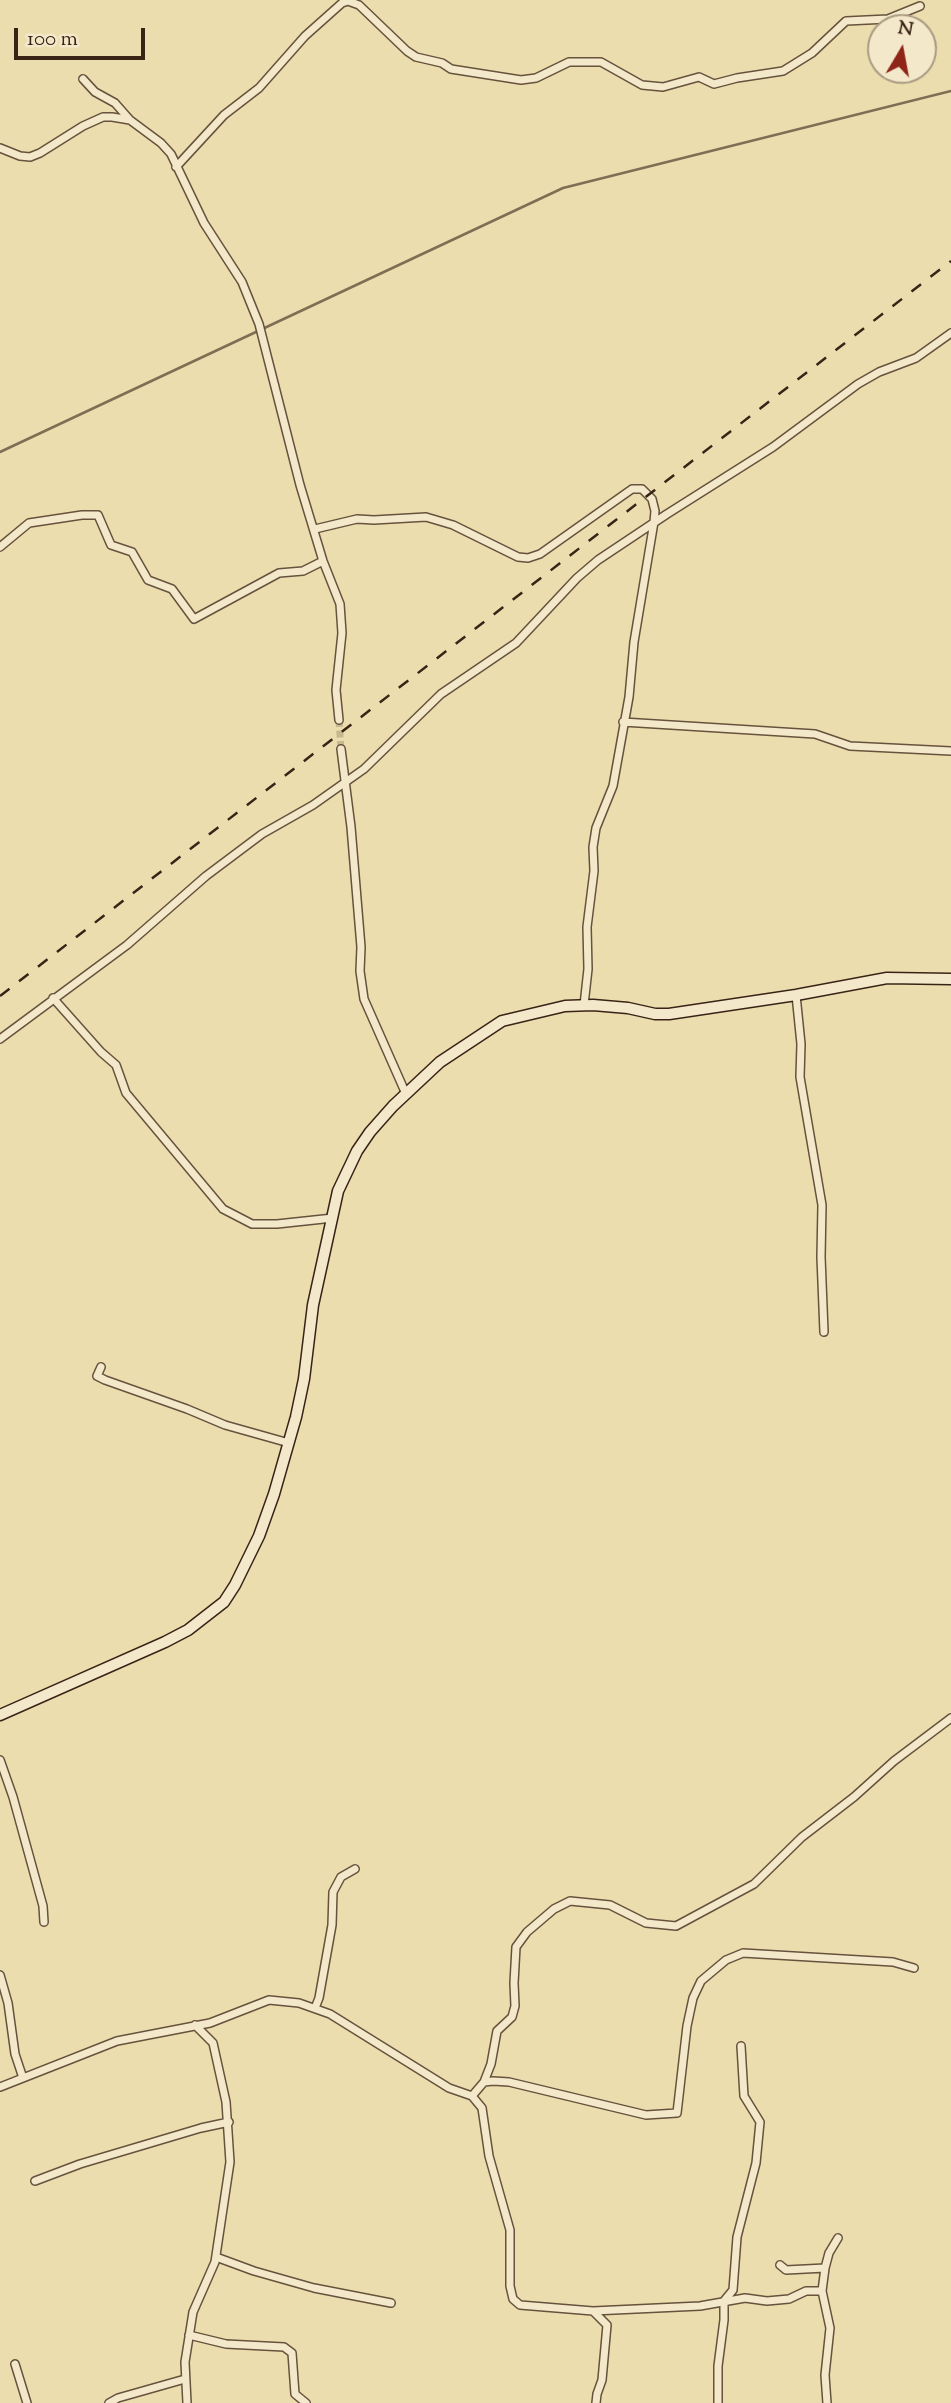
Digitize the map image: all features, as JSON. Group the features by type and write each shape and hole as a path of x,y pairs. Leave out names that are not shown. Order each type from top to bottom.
{"street":[{"path":"176,167 224,115 259,88 305,36 342,3 355,1 407,51 416,57 442,62 451,69 521,80 536,78 569,62 601,62 642,85 663,87 699,77 714,83 783,71 812,53 846,21 888,19 920,6"},
{"path":"83,79 95,92 115,103 130,120 161,143 171,155 204,223 248,295 259,324 300,485 323,561 340,604 342,633 336,690 339,720"},
{"path":"0,148 30,157 103,117 130,120"},
{"path":"0,1040 127,945 206,876 262,834 346,784 441,694 516,643 577,578 654,522 773,447 858,384 878,372 916,358 951,333"},
{"path":"315,529 357,519 426,517 453,525 518,557 528,558 540,554 628,492 640,488 654,503 654,522 634,642 631,682 613,786 596,828 593,848 594,871 587,927 588,969 584,1005"},
{"path":"0,547 29,523 98,515 111,545 132,552 148,580 172,589 194,619 279,573 303,571 323,561"},
{"path":"623,722 815,734 850,746 951,751"},
{"path":"341,749 351,827 364,999 406,1094"},
{"path":"0,1715 188,1630 217,1608 235,1585 259,1536 289,1443 304,1379 313,1305 338,1191 370,1132 440,1062 502,1021 546,1009 584,1005 669,1014 887,978 951,979"},
{"path":"796,995 801,1044 800,1077 822,1205 824,1332"},
{"path":"53,998 116,1065 126,1093 223,1209 252,1224 333,1218"},
{"path":"101,1367 97,1376 105,1380 225,1425 289,1443"},
{"path":"472,2096 484,2082 491,2064 497,2031 512,2017 515,2006 516,1947 527,1932 554,1909 570,1901 610,1905 646,1923 676,1926 754,1884 802,1837 951,1718"},
{"path":"0,1760 43,1906 44,1922"},
{"path":"314,2008 319,1998 332,1925 333,1892 341,1877 355,1869"},
{"path":"484,2082 509,2082 646,2115 677,2113 693,1998 701,1981 726,1960 743,1952 892,1962 914,1968"},
{"path":"0,1975 8,2003 15,2054 23,2078"},
{"path":"0,2087 117,2041 210,2023 269,2000 299,2003 330,2014 449,2088 472,2096 482,2108 489,2156 510,2230 510,2286 513,2299 520,2305 593,2311 700,2306 745,2298 766,2301 789,2299 806,2291 822,2291"},
{"path":"187,2403 185,2379 192,2312 216,2257 230,2162 229,2122 213,2043 195,2025"},
{"path":"718,2403 718,2367 724,2301 733,2290 737,2237 756,2163 760,2122 744,2096 741,2046"},
{"path":"35,2181 103,2157 229,2122"},
{"path":"827,2403 825,2375 830,2328 822,2291 829,2253 838,2238"},
{"path":"216,2257 314,2288 390,2303"},
{"path":"780,2265 786,2270 825,2268"},
{"path":"593,2311 607,2325 602,2380 596,2403"},
{"path":"189,2335 226,2344 284,2347 292,2353 295,2394 306,2403"},
{"path":"15,2364 27,2403"},
{"path":"109,2403 185,2379"}],"waterway":[{"path":"0,452 563,188 951,91"}],"tunnel":[{"path":"339,720 341,749"}],"railway":[{"path":"0,996 951,261"}]}
